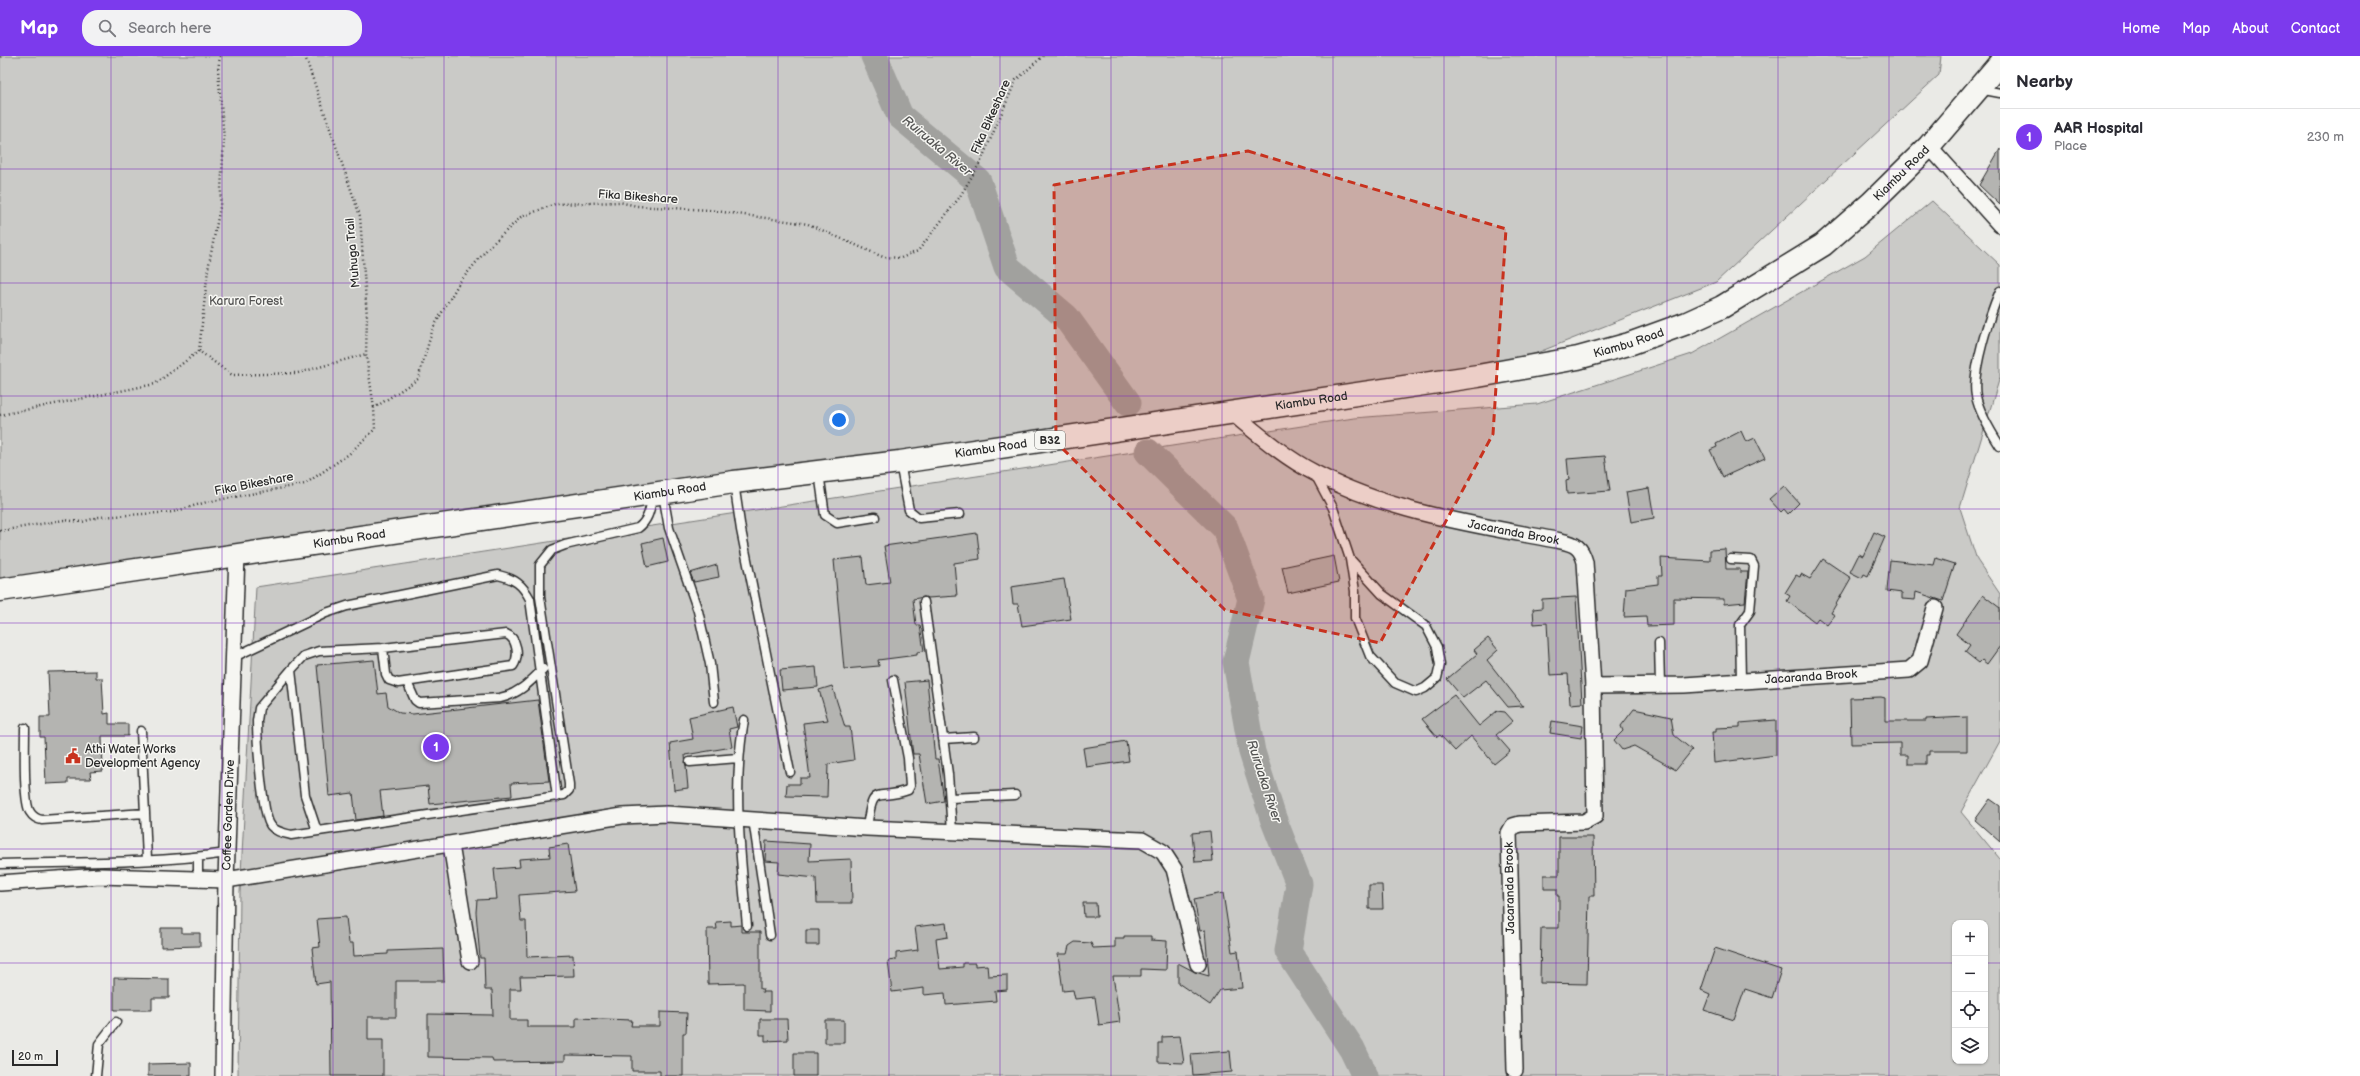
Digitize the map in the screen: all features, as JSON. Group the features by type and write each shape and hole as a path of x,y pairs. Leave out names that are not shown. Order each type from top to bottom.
{"highway":[{"name":"Kiambu Road","path":"0,590 237,554 818,470 900,462 1543,365 1629,344 1686,323 1728,303 1823,245 1871,203 1929,146 1991,75"}],"street":[{"path":"1929,146 2000,225"},
{"name":"Jacaranda Brook","path":"1231,412 1281,453 1315,473 1381,500 1437,518 1560,540 1574,544 1582,550 1585,562 1593,686 1595,816 1591,820 1584,822 1520,824 1513,826 1509,833 1515,1070"},
{"name":"Coffee Garden Drive","path":"223,1076 226,880 237,554"},
{"name":"Jacaranda Brook","path":"1593,686 1660,685 1741,681 1909,670 1920,661 1935,608"},
{"path":"0,883 100,876 226,880 451,845 512,833 622,816 667,814 867,828 1142,840 1163,852 1174,869 1198,964"},
{"path":"451,845 470,961"}],"lane":[{"path":"2000,291 1994,305 1975,378 1976,397 2000,446"},
{"path":"900,462 909,510 919,518 960,514"},
{"path":"818,470 824,515 837,523 875,517"},
{"path":"1315,473 1332,508 1350,559 1356,591 1355,618 1370,656 1395,683 1416,692 1426,688 1436,678 1440,665 1437,647 1426,626 1382,594 1350,559"},
{"path":"734,482 741,530 790,772"},
{"path":"383,648 389,680 394,683 513,666 517,655 515,641 511,636 506,634 383,648 319,651 304,656 259,708 257,721 265,810 270,826 281,833 290,835 564,796 569,790 540,597 540,566 552,550 564,545 638,528 644,524 658,494"},
{"path":"658,494 698,611 710,664 714,702"},
{"path":"1731,559 1751,560 1754,566 1750,611 1740,625 1741,681"},
{"path":"234,656 326,613 347,606 498,575 514,579 523,587 530,599 557,797"},
{"path":"924,602 943,739 950,798 952,831"},
{"path":"1659,643 1660,685"},
{"path":"407,682 415,700 419,703 425,704 511,696 550,662"},
{"path":"291,670 305,795 317,831"},
{"path":"867,828 869,810 875,797 879,794 897,793 908,790 910,786 908,758 893,680"},
{"path":"744,720 738,758 738,818 747,926"},
{"path":"25,728 27,799 29,811 35,818 42,820 145,813"},
{"path":"141,731 147,860"},
{"path":"943,739 974,737"},
{"path":"690,762 738,758"},
{"path":"552,762 565,760"},
{"path":"950,798 1015,795"},
{"path":"752,819 770,935"},
{"path":"0,864 147,860 198,857 227,853"},
{"path":"198,857 198,879"},
{"path":"96,1076 99,1044 116,1022"}],"path":[{"path":"0,415 155,384 199,351 208,269 220,207 224,139 218,70 220,56"},
{"name":"Muhuga Trail","path":"305,56 360,216 367,317 366,354 374,408"},
{"name":"Fika Bikeshare","path":"0,531 64,520 82,522 99,517 172,512 207,502 305,484 349,454 375,429 374,408 418,379 432,328 459,282 488,248 521,217 555,204 619,202 637,206 709,210 808,224 883,256 901,258 918,252 960,198 981,161 1016,80 1043,56"},
{"path":"199,351 232,376 298,373 366,354"}],"highlighted area":[{"path":"1248,151 1506,229 1493,434 1380,643 1225,610 1056,442 1054,185"}],"green space":[{"name":"Karura Forest","path":"0,56 1941,56 1939,75 1716,282 1486,373 0,584"},
{"path":"1932,201 2000,265 2000,377 1960,508 1977,560 2000,594 2000,741 1961,812 2000,859 2000,1076 238,1076 240,893 256,587 1354,418 1537,404 1692,354 1865,256"}],"building":[{"path":"2000,149 2000,205 1979,185"},
{"path":"1741,431 1746,442 1755,438 1765,458 1723,477 1710,450 1717,447 1716,444"},
{"path":"1605,456 1610,491 1567,494 1566,481 1569,480 1567,459"},
{"path":"1784,486 1799,503 1788,514 1784,509 1781,512 1769,499"},
{"path":"1649,488 1654,518 1631,522 1626,492"},
{"path":"1874,532 1885,537 1868,576 1864,574 1862,578 1850,572 1859,554 1863,556"},
{"path":"977,533 980,559 954,563 957,596 924,597 913,599 916,625 920,625 924,651 917,652 917,655 878,660 879,666 844,669 834,560 863,557 866,585 890,582 884,546"},
{"path":"663,538 668,562 647,567 642,543"},
{"path":"1725,549 1726,569 1740,569 1740,572 1748,572 1745,602 1724,604 1724,599 1674,598 1674,625 1647,626 1646,616 1624,617 1626,588 1658,584 1658,576 1662,576 1661,558 1710,561 1710,550"},
{"path":"1334,556 1339,582 1288,593 1282,567"},
{"path":"1936,558 1955,564 1943,601 1916,592 1915,600 1902,599 1902,593 1887,591 1890,560 1934,565"},
{"path":"1823,559 1851,578 1831,613 1835,615 1827,625 1818,618 1815,622 1787,601 1790,596 1785,593 1796,575 1800,577 1801,574 1810,579"},
{"path":"717,565 719,577 694,582 690,573"},
{"path":"1064,579 1071,619 1022,626 1018,604 1013,604 1011,587"},
{"path":"1983,595 2000,608 2000,646 1987,664 1982,660 1979,663 1965,652 1970,645 1956,634"},
{"path":"1576,597 1582,703 1570,704 1568,674 1550,675 1547,623 1534,624 1533,609 1542,608 1542,599"},
{"path":"1488,638 1498,650 1487,660 1523,706 1508,707 1486,680 1463,698 1447,679 1477,654 1474,650"},
{"path":"374,660 378,694 386,693 388,706 400,713 413,714 538,700 549,781 511,783 512,796 430,804 428,786 380,791 383,816 356,820 353,793 329,796 317,665"},
{"path":"816,667 818,687 782,690 780,670"},
{"path":"96,671 96,678 102,678 104,714 109,713 109,724 128,724 128,736 102,736 103,771 90,772 91,779 68,779 68,783 46,784 44,737 40,737 40,717 50,717 48,672"},
{"path":"927,680 935,759 938,759 944,801 927,804 919,754 913,754 905,682"},
{"path":"832,686 845,727 850,727 854,760 828,764 827,797 786,796 787,784 800,784 800,778 810,778 803,723 828,720 819,690"},
{"path":"1454,695 1479,726 1497,711 1505,712 1513,721 1496,735 1510,751 1494,764 1471,736 1455,751 1440,735 1437,737 1422,719"},
{"path":"1850,698 1885,698 1885,721 1926,721 1926,719 1967,717 1967,751 1929,751 1929,755 1926,755 1926,764 1908,764 1908,755 1900,755 1900,743 1851,744"},
{"path":"733,707 737,727 729,729 732,747 685,755 688,788 674,790 670,743 693,739 689,717"},
{"path":"1634,709 1671,717 1674,735 1692,750 1676,770 1634,746 1622,750 1614,740 1623,731 1621,726"},
{"path":"1776,720 1776,755 1714,763 1712,732 1716,732 1716,728 1740,727 1740,723"},
{"path":"1552,721 1583,726 1581,738 1550,733"},
{"path":"1126,741 1129,761 1086,767 1083,748"},
{"path":"1990,799 2000,806 2000,842 1975,820"},
{"path":"1210,831 1213,861 1195,862 1192,833"},
{"path":"1559,837 1593,837 1594,896 1589,896 1587,984 1540,983 1541,928 1559,928 1559,896 1557,896 1557,889 1544,889 1544,875 1559,875"},
{"path":"766,841 810,844 809,861 851,859 852,903 817,903 816,878 778,874 779,862 765,861"},
{"path":"568,844 575,891 519,895 521,921 526,921 527,957 573,955 574,976 520,977 521,989 510,989 510,1020 527,1020 527,1027 576,1027 576,1018 632,1020 631,1026 660,1026 660,1012 687,1013 686,1033 683,1033 683,1076 660,1076 660,1071 632,1071 632,1056 565,1055 565,1061 493,1062 492,1058 428,1057 428,1014 493,1015 492,990 485,990 484,958 480,958 476,912 477,900 497,899 494,869 520,867 519,859 550,857 549,847"},
{"path":"1369,885 1382,885 1383,909 1369,909"},
{"path":"1223,893 1232,952 1238,951 1242,988 1220,990 1210,1005 1178,983 1178,963 1195,972 1209,976 1205,930 1200,931 1194,899"},
{"path":"1083,903 1096,903 1097,917 1084,917"},
{"path":"346,917 349,943 353,943 354,956 388,954 388,951 443,949 444,981 396,981 396,1017 368,1017 368,1040 383,1040 383,1076 331,1076 330,982 316,984 312,948 320,947 317,919"},
{"path":"731,921 731,926 741,925 741,932 760,932 760,989 763,989 762,992 770,992 770,1011 744,1010 744,983 708,984 707,929 717,929 716,922"},
{"path":"946,923 948,937 936,939 940,969 963,967 963,963 975,963 975,966 987,965 988,976 1007,975 1007,990 995,991 996,1001 946,1005 945,993 924,995 924,988 892,992 888,961 896,960 896,953 918,950 915,927"},
{"path":"161,928 182,928 182,933 200,933 200,946 161,947"},
{"path":"806,930 819,930 819,945 806,945"},
{"path":"1124,936 1151,936 1151,940 1167,941 1166,970 1141,969 1141,976 1113,976 1120,1022 1099,1025 1095,997 1075,999 1073,990 1063,991 1058,954 1067,954 1069,946 1075,942 1091,943 1093,948 1115,947 1115,938 1124,938"},
{"path":"1715,948 1781,970 1772,998 1745,989 1734,1020 1704,1010 1710,994 1701,990"},
{"path":"114,978 169,979 169,998 152,998 152,1010 114,1010"},
{"path":"760,1019 787,1019 788,1040 765,1041 765,1035 760,1035"},
{"path":"825,1020 844,1020 844,1043 825,1043"},
{"path":"1180,1036 1184,1063 1158,1062 1158,1043 1162,1043 1162,1037"},
{"path":"1230,1051 1232,1072 1193,1075 1191,1054"},
{"path":"794,1053 816,1053 816,1076 794,1076"},
{"path":"191,1063 191,1076 148,1076 148,1064"}],"waterway":[{"name":"Ruiruaka River","path":"874,56 900,116 978,181 1007,267 1066,317 1128,403"},
{"name":"Ruiruaka River","path":"1148,452 1225,528 1251,599 1236,662 1252,752 1273,818 1299,884 1288,951 1352,1049 1365,1076"}],"place":[{"name":"AAR Hospital","path":"436,747"},
{"name":"Athi Water Works Development Agency","path":"73,756"}]}
